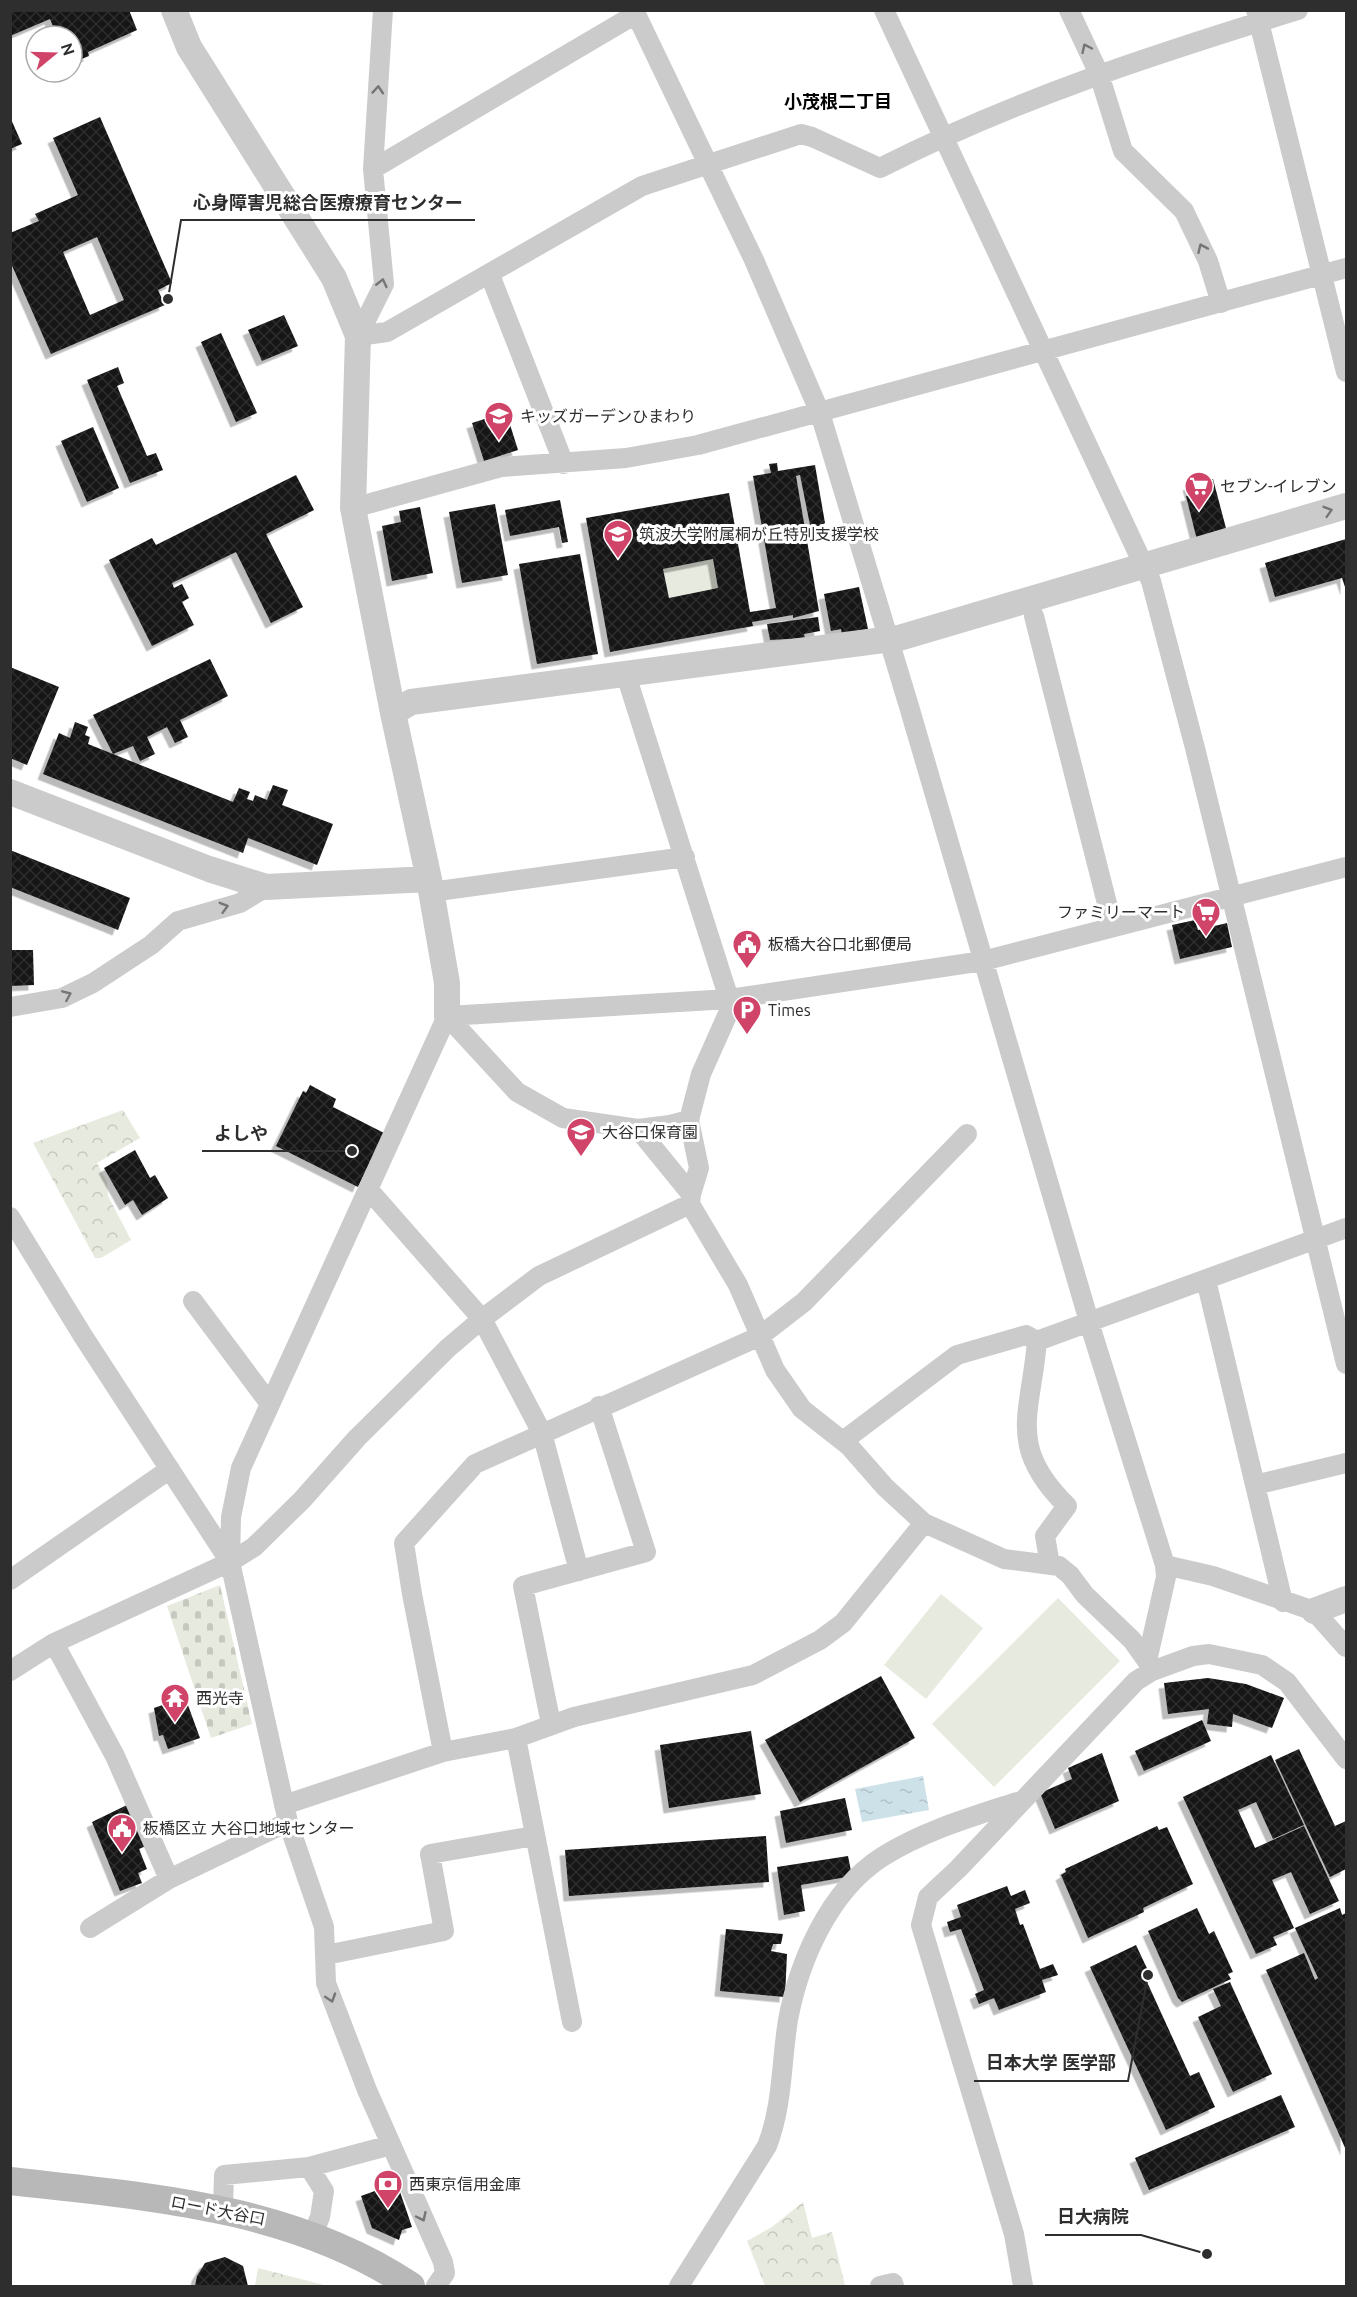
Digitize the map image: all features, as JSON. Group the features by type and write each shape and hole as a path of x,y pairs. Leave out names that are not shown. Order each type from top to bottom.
{"main road":[{"name":"ロード大谷口","path":"10,2181 142,2196 223,2209 274,2222 312,2236 376,2265 411,2286"}],"street":[{"path":"174,10 189,47 334,278 358,336 353,508 430,886 447,983 447,1016 241,1468 231,1517 230,1562 286,1813 324,1927 326,1983 335,2012 443,2262 445,2273 436,2286"},
{"path":"358,336 384,284 373,169 383,10"},
{"path":"884,10 1147,574 1231,896 1347,1364"},
{"path":"1069,10 1099,74 1123,151 1184,211 1208,261 1221,303"},
{"path":"358,336 387,332 642,186 801,134 880,168 943,136 1099,74 1258,16 1298,10"},
{"path":"373,169 635,13 754,260 820,413 1089,1321 1165,1565 1166,1577 1150,1666 958,1869 928,1897 921,1925 1011,2223 1023,2286"},
{"path":"1258,16 1347,372"},
{"path":"353,508 501,467 626,458 698,445 1347,268"},
{"path":"490,275 564,464"},
{"path":"393,713 411,702 628,682 890,648 1034,616 1147,574 1347,506"},
{"path":"890,648 1147,574 1347,524"},
{"path":"1034,616 1113,927"},
{"path":"10,1671 54,1643 230,1562 254,1547 302,1500 357,1438 448,1348 482,1319 539,1276 690,1199 699,1168 689,1120 701,1074 730,1009 729,999 628,682"},
{"path":"10,792 209,869 266,887 430,886 685,857"},
{"path":"447,1016 729,999 983,961 1347,867"},
{"path":"10,1007 62,998 93,982 151,945 178,921 240,903 266,887"},
{"path":"447,1016 517,1092 562,1118 638,1129 689,1120"},
{"path":"638,1129 690,1199 738,1285 775,1370 802,1409 843,1441 898,1500 924,1523 1004,1559 1059,1566 1070,1575 1084,1595 1132,1640 1150,1666"},
{"path":"443,1752 411,1594 404,1543 475,1464 599,1406 760,1336 804,1302 968,1134"},
{"path":"368,1189 482,1319 542,1432 579,1571"},
{"path":"10,1217 83,1336 230,1562"},
{"path":"843,1441 957,1355 1026,1335 1037,1341 1347,1228"},
{"path":"1206,1280 1283,1602"},
{"path":"194,1301 270,1404"},
{"path":"1037,1341 1034,1371 1025,1415 1026,1430 1036,1468 1044,1481 1067,1506 1045,1536 1050,1565"},
{"path":"551,1724 524,1586 646,1552 599,1406"},
{"path":"1255,1485 1347,1463"},
{"path":"10,1580 170,1469"},
{"path":"90,1928 169,1879 286,1813 443,1752 516,1738 551,1724 768,1669 820,1640 843,1623 924,1523"},
{"path":"1165,1565 1213,1576 1314,1611 1347,1647"},
{"path":"1314,1611 1347,1599"},
{"path":"54,1643 115,1756 169,1879"},
{"path":"1150,1666 1209,1654 1263,1665 1287,1682 1347,1760"},
{"path":"516,1738 534,1836 560,1950 572,2022"},
{"path":"679,2286 768,2146 777,2121 788,2019 807,1954 836,1905 853,1882 881,1857 917,1838 1023,1800"},
{"path":"326,1955 444,1931 430,1854 534,1836"},
{"path":"223,2209 224,2175 309,2167 392,2145"},
{"path":"309,2167 324,2191 320,2217 312,2236"},
{"path":"879,2286 893,2283 894,2286"}],"green space":[{"path":"713,559 718,588 669,598 663,569"},
{"path":"123,1110 140,1138 97,1163 107,1182 108,1196 131,1240 101,1258 95,1258 33,1143"},
{"path":"220,1585 252,1724 211,1738 167,1606"},
{"path":"941,1594 983,1628 926,1699 884,1665"},
{"path":"1058,1598 1120,1661 994,1787 932,1724"},
{"path":"803,2202 812,2238 832,2232 845,2285 765,2286 747,2241 772,2227"},
{"path":"258,2268 328,2286 255,2286"}],"water":[{"path":"923,1776 929,1810 862,1822 855,1789"}],"building":[{"path":"10,10 129,10 137,30 88,52 89,56 84,58 84,24 52,24 50,19 38,24 24,24 24,30 10,36"},
{"path":"10,117 22,144 10,149"},
{"path":"100,117 172,283 158,290 165,305 51,354 10,261 10,233 39,221 35,214 78,195 53,138","holes":["97,237 124,300 90,315 63,252"]},
{"path":"284,315 298,346 262,361 248,330"},
{"path":"221,333 257,413 236,422 201,342"},
{"path":"118,367 124,383 117,386 147,456 156,453 163,470 130,483 87,380"},
{"path":"506,412 518,450 484,461 472,423"},
{"path":"93,427 119,488 87,502 61,441"},
{"path":"777,463 778,471 815,465 825,523 818,529 810,525 800,475 796,476 819,611 793,618 793,615 752,622 753,626 610,652 586,518 729,493 750,612 776,608 753,476 771,473 769,464","holes":["713,559 718,588 669,598 663,569"]},
{"path":"296,475 314,510 266,534 303,607 271,623 236,552 172,583 174,588 182,584 189,598 182,602 194,625 152,646 109,560 152,538 156,545"},
{"path":"1213,479 1227,532 1197,540 1186,496 1191,495 1188,485"},
{"path":"560,500 568,542 562,543 559,527 510,536 505,510"},
{"path":"495,504 508,575 462,583 449,512"},
{"path":"420,507 433,573 392,581 382,526 401,522 399,511"},
{"path":"1346,539 1346,590 1342,578 1275,597 1265,563"},
{"path":"580,554 598,654 537,664 519,564"},
{"path":"859,587 868,629 842,634 841,629 831,631 824,594"},
{"path":"818,617 820,631 804,634 805,638 770,640 767,624"},
{"path":"210,659 228,696 180,720 188,737 175,743 167,727 147,737 155,754 140,761 133,746 113,754 93,715"},
{"path":"10,667 59,687 27,765 10,758"},
{"path":"75,722 88,727 85,735 90,737 88,744 233,802 239,788 250,792 247,799 253,801 255,795 267,800 273,785 288,790 282,805 333,824 317,865 248,838 243,853 43,774 59,733 70,738"},
{"path":"10,850 130,898 118,930 10,887"},
{"path":"1195,920 1198,930 1227,923 1232,947 1180,959 1172,925"},
{"path":"10,950 33,950 34,985 10,986"},
{"path":"310,1085 336,1099 333,1107 384,1133 358,1187 276,1146 303,1091 306,1093"},
{"path":"135,1150 150,1178 155,1175 168,1198 142,1215 133,1200 125,1205 104,1168"},
{"path":"881,1676 915,1738 800,1802 765,1740"},
{"path":"1208,1678 1246,1684 1284,1698 1272,1728 1233,1714 1232,1727 1207,1724 1209,1709 1168,1714 1164,1683"},
{"path":"185,1697 200,1738 168,1749 163,1735 159,1736 154,1708"},
{"path":"1202,1720 1211,1741 1144,1771 1135,1751"},
{"path":"751,1731 761,1794 669,1808 660,1745"},
{"path":"1299,1749 1335,1826 1346,1821 1346,1869 1330,1877 1275,1760"},
{"path":"1102,1753 1119,1801 1055,1829 1040,1793 1072,1779 1068,1768"},
{"path":"1271,1755 1304,1825 1273,1839 1256,1802 1238,1810 1255,1848 1304,1826 1339,1901 1310,1914 1291,1872 1272,1880 1294,1928 1273,1937 1277,1945 1256,1954 1183,1797"},
{"path":"845,1798 852,1830 786,1843 780,1811"},
{"path":"129,1804 146,1846 139,1849 147,1869 138,1873 142,1883 120,1891 92,1822"},
{"path":"1157,1826 1159,1830 1167,1827 1193,1884 1143,1908 1144,1912 1088,1938 1061,1875 1066,1872 1065,1869"},
{"path":"766,1836 769,1882 569,1896 565,1850"},
{"path":"848,1856 852,1876 801,1885 805,1911 784,1915 777,1867"},
{"path":"1007,1886 1011,1896 1025,1890 1030,1903 1015,1909 1020,1925 1023,1924 1040,1969 1053,1964 1058,1975 1042,1980 1046,1992 999,2010 994,1998 979,2004 975,1994 984,1990 961,1929 950,1932 947,1922 961,1917 957,1905"},
{"path":"1197,1908 1209,1934 1214,1931 1233,1972 1228,1974 1231,1979 1182,2002 1178,1998 1148,1931"},
{"path":"1340,1908 1342,1915 1346,1913 1346,2150 1266,1970 1304,1953 1315,1980 1318,1978 1295,1928"},
{"path":"726,1929 783,1934 781,1944 773,1944 771,1951 787,1954 785,1997 720,1991"},
{"path":"1136,1945 1152,1979 1147,1982 1190,2076 1199,2072 1215,2107 1166,2130 1090,1967"},
{"path":"1230,1982 1272,2074 1233,2092 1198,2017 1221,2006 1213,1989"},
{"path":"1281,2095 1295,2127 1149,2190 1135,2158"},
{"path":"397,2183 412,2227 402,2230 399,2240 372,2228 361,2196"},
{"path":"225,2257 243,2266 248,2286 195,2286 197,2276 205,2263"}],"place":[{"name":"心身障害児総合医療療育センター","path":"168,299"},
{"name":"キッズガーデンひまわり","path":"499,442"},
{"name":"セブン-イレブン","path":"1199,512"},
{"name":"筑波大学附属桐が丘特別支援学校","path":"618,560"},
{"name":"ファミリーマート","path":"1206,938"},
{"name":"板橋大谷口北郵便局","path":"747,970"},
{"name":"Times","path":"747,1036"},
{"name":"よしや","path":"352,1151"},
{"name":"大谷口保育園","path":"581,1158"},
{"name":"西光寺","path":"175,1724"},
{"name":"板橋区立 大谷口地域センター","path":"122,1854"},
{"name":"日本大学 医学部","path":"1148,1975"},
{"name":"西東京信用金庫","path":"388,2210"},
{"name":"日大病院","path":"1207,2254"}],"district":[{"name":"小茂根二丁目","path":"838,101"}]}
